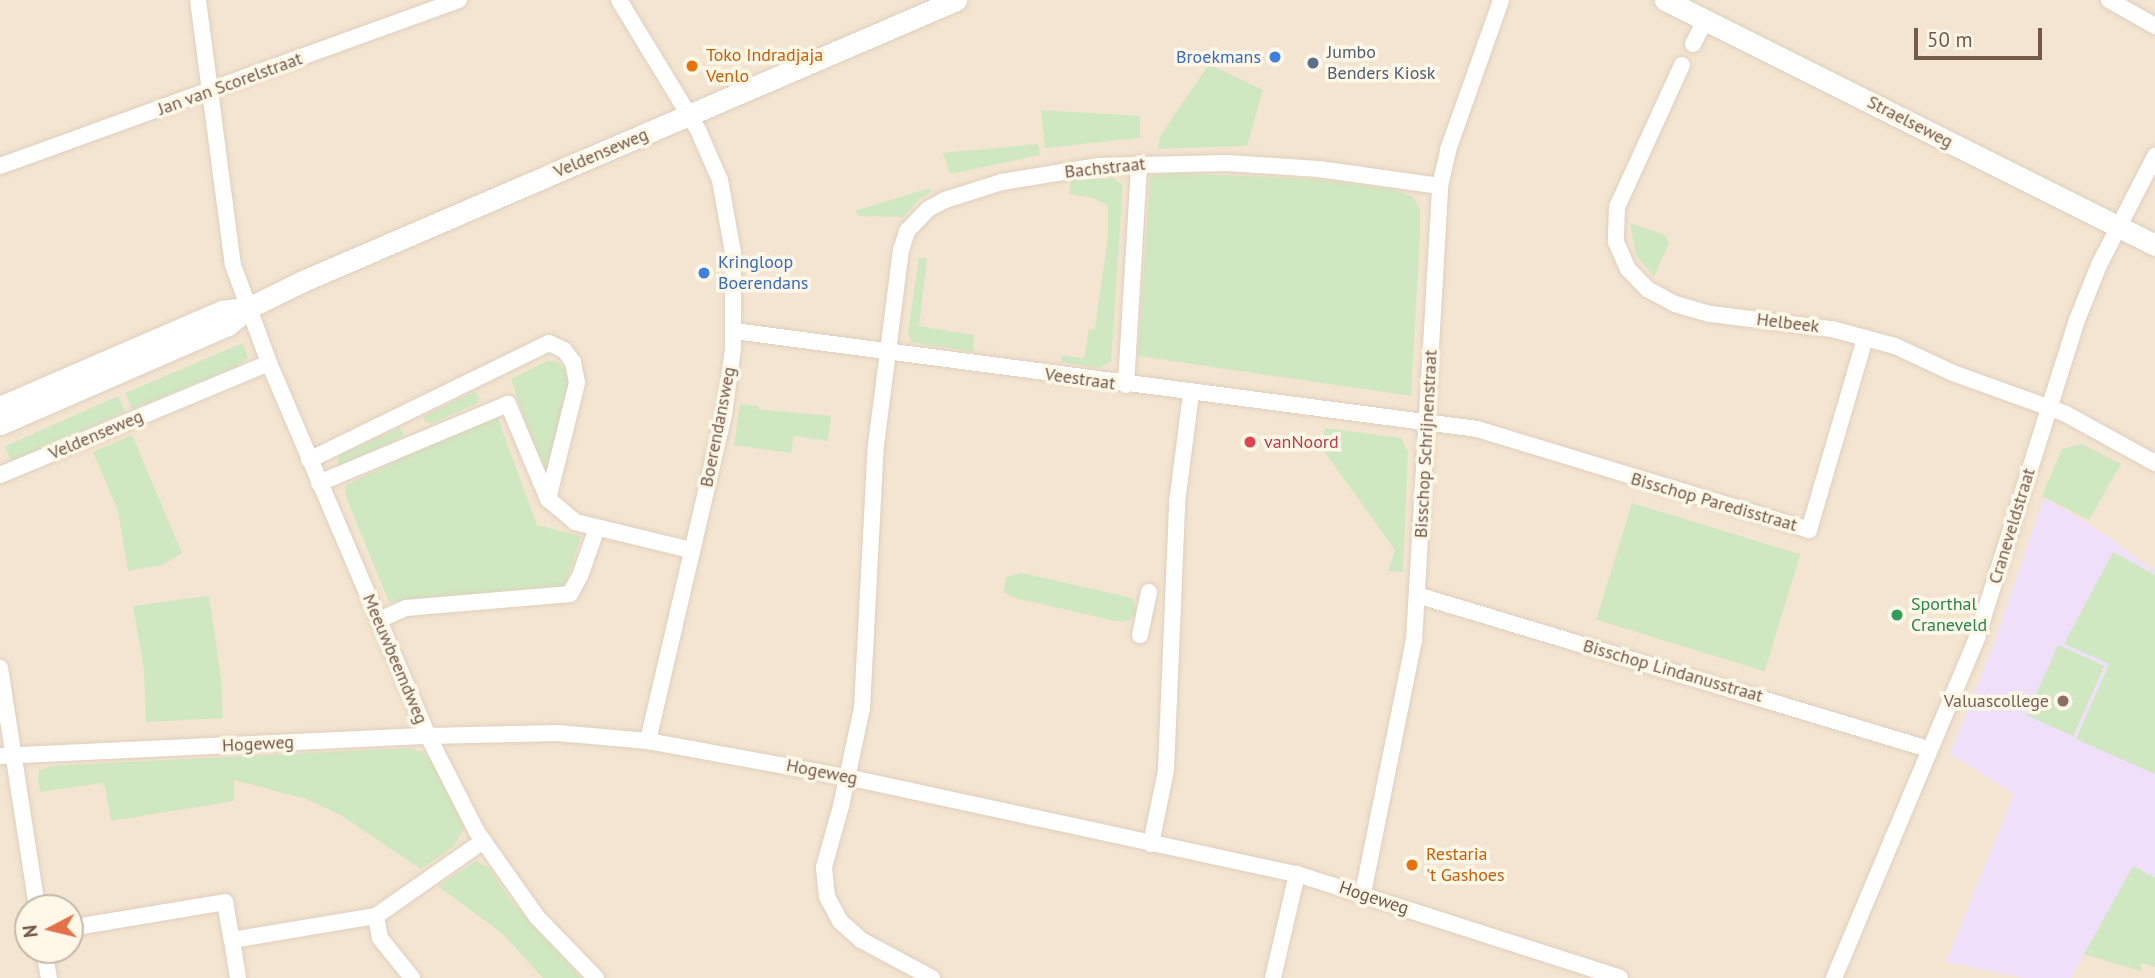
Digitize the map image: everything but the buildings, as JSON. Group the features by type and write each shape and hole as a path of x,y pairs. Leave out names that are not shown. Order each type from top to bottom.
{"street":[{"name":"Meeuwbeemdweg","path":"198,0 233,265 269,363 428,736 483,841 537,917 596,978"},
{"name":"Jan van Scorelstraat","path":"0,166 459,0"},
{"name":"Boerendansweg","path":"618,0 690,114 720,180 729,216 733,253 734,331 724,414 648,741"},
{"name":"Veldenseweg","path":"0,424 75,383 222,311 248,308 303,281 956,0"},
{"name":"Bisschop Schrijnenstraat","path":"1363,893 1414,641 1440,186 1448,150 1501,0"},
{"name":"Straelseweg","path":"1665,0 2155,245"},
{"path":"2109,0 2155,26"},
{"path":"1693,44 1705,20"},
{"name":"Helbeek","path":"1682,65 1617,207 1616,242 1628,269 1647,289 1675,304 1699,311 1832,329 1895,346 1953,373 2048,406 2155,463"},
{"name":"Craneveldstraat","path":"1834,978 1977,637 2077,320 2155,156"},
{"name":"Bachstraat","path":"932,978 861,940 840,921 827,897 824,867 862,708 876,445 901,250 907,231 928,209 946,200 1002,182 1087,168 1142,163 1227,163 1372,175 1440,186"},
{"path":"1126,385 1142,163"},
{"name":"Veestraat","path":"734,331 1191,394 1427,423"},
{"name":"Bisschop Paredisstraat","path":"1427,423 1477,429 1809,530 1866,338"},
{"path":"309,460 549,343 564,350 573,362 577,383 548,499"},
{"name":"Veldenseweg","path":"0,475 269,363"},
{"name":"Veldenseweg","path":"0,407 75,383"},
{"path":"1151,844 1166,770 1177,502 1191,394"},
{"path":"319,484 508,404 548,499 575,522 691,550"},
{"path":"379,620 406,608 570,594 580,576 597,528"},
{"path":"1140,635 1149,593"},
{"name":"Bisschop Lindanusstraat","path":"1417,595 1928,749"},
{"path":"0,668 7,756 34,894"},
{"name":"Hogeweg","path":"7,756 428,736 558,733 648,741 847,777 1297,874 1363,893 1620,978"},
{"path":"232,940 376,916 483,841"},
{"path":"1273,978 1297,874"},
{"path":"84,927 225,902 238,978"},
{"path":"376,916 380,938 412,978"}],"shaded area":[{"path":"0,0 2155,0 2155,978 0,978"},
{"name":"Valuascollege","path":"2044,498 2088,523 2155,571 2155,878 2133,867 2071,978 2023,978 1946,962 2014,794 1950,754 1992,648"}],"green space":[{"path":"1209,64 1263,90 1247,146 1158,149 1160,136"},
{"path":"1041,110 1140,116 1140,138 1045,148"},
{"path":"1038,144 1040,155 950,174 943,153"},
{"path":"1176,173 1313,179 1392,189 1413,197 1420,209 1420,234 1411,396 1138,356 1150,178 1152,175"},
{"path":"1113,178 1123,185 1111,362 1099,368 1061,362 1061,355 1084,358 1089,329 1095,329 1108,236 1108,206 1093,198 1069,194 1071,180"},
{"path":"930,188 931,192 919,199 904,217 859,216 855,211"},
{"path":"1630,223 1665,235 1669,243 1654,277 1636,255"},
{"path":"919,258 927,258 919,326 974,335 973,352 911,342 908,331"},
{"path":"243,343 248,358 236,367 132,409 125,393"},
{"path":"547,361 556,361 568,372 569,387 546,482 511,379"},
{"path":"475,391 480,399 477,403 431,424 424,421 424,416"},
{"path":"118,396 125,412 12,462 5,446"},
{"path":"740,404 758,406 758,409 831,416 828,441 794,436 791,453 734,445"},
{"path":"496,413 537,525 581,536 565,587 389,602 345,495 346,485"},
{"path":"399,428 404,434 402,437 343,465 338,463 338,455"},
{"path":"1325,428 1401,438 1408,452 1403,572 1388,571 1395,550 1321,447"},
{"path":"132,435 182,553 162,565 128,571 118,511 93,452"},
{"path":"2082,444 2121,464 2089,520 2042,496 2062,449"},
{"path":"1632,503 1800,554 1765,671 1596,620"},
{"path":"2113,552 2155,575 2155,774 2076,739 2109,664 2064,644"},
{"path":"1022,573 1132,598 1138,612 1128,621 1120,622 1011,597 1004,591 1006,577"},
{"path":"209,596 221,678 223,718 146,722 144,670 133,606"},
{"path":"2058,645 2105,666 2073,736 2027,715"},
{"path":"409,748 422,752 432,762 464,828 454,846 421,869 339,814 306,799 234,780 234,801 111,821 105,787 101,783 40,792 38,778 39,771 50,766"},
{"path":"476,861 489,868 512,902 581,978 543,978 503,934 438,886"},
{"path":"2133,866 2155,878 2155,967 2141,963 2141,971 2084,954"}],"place":[{"name":"Broekmans","path":"1275,57"},
{"name":"Jumbo Benders Kiosk","path":"1313,63"},
{"name":"Toko Indradjaja Venlo","path":"692,66"},
{"name":"Kringloop Boerendans","path":"704,273"},
{"name":"vanNoord","path":"1250,442"},
{"name":"Sporthal Craneveld","path":"1897,615"},
{"name":"Valuascollege","path":"2063,701"},
{"name":"Restaria 't Gashoes","path":"1412,865"}]}
